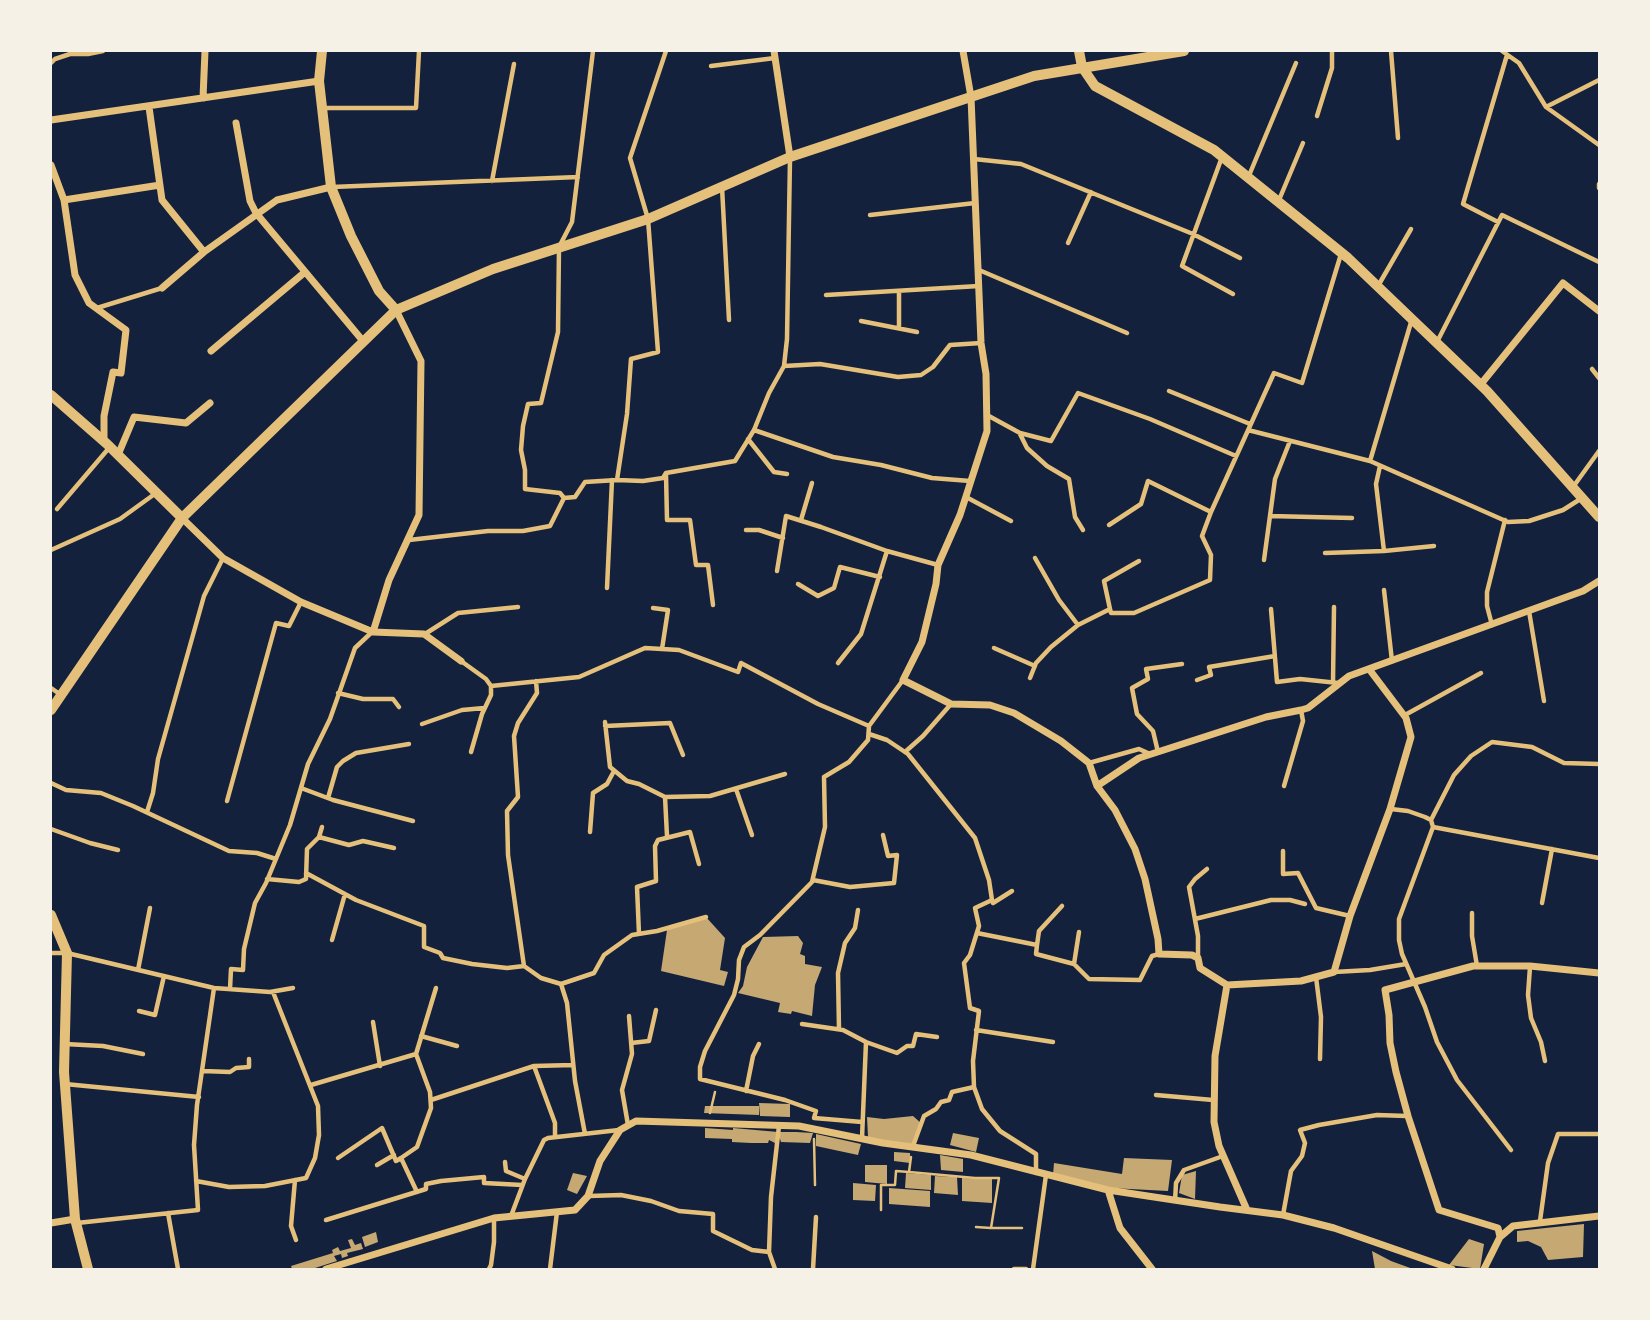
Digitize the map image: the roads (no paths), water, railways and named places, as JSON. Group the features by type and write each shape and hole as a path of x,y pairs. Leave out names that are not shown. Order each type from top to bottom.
{"street":[{"path":"203,98 205,51"},
{"path":"322,51 319,81 331,187 351,236 379,291 396,310 421,361 419,515 389,580 373,632"},
{"path":"963,51 971,97 987,431 967,497 938,565 922,642 903,680 951,704 990,705 1013,713 1060,741 1088,763 1097,786 1115,810 1135,849 1145,879 1159,954 1182,954 1198,958 1200,968 1227,985 1301,981 1334,972 1350,916 1390,809 1411,737 1409,724 1404,716 1368,669"},
{"path":"1079,51 1082,67 1095,86 1214,150 1341,253 1481,384 1599,517"},
{"path":"51,710 182,518 396,310 493,269 648,219 790,157 1034,76 1184,51"},
{"path":"774,54 790,157"},
{"path":"51,120 319,81"},
{"path":"149,107 162,200 204,252"},
{"path":"236,123 250,201 256,213 363,341"},
{"path":"51,165 64,200 75,275 89,303 126,330 121,373 113,372 104,416 110,448"},
{"path":"64,200 160,185"},
{"path":"162,288 256,213 277,201 331,187"},
{"path":"211,351 305,272"},
{"path":"1481,384 1563,283 1599,311"},
{"path":"52,398 110,448 223,558 301,601 373,632 424,634 461,661"},
{"path":"110,448 134,416 186,423 210,403"},
{"path":"1097,786 1139,758 1266,717 1308,708 1335,682 1583,591 1599,581"},
{"path":"51,915 67,953 64,1084 75,1221 88,1269"},
{"path":"1500,1237 1499,1228 1439,1210 1408,1115 1390,1043 1385,990 1477,965 1530,966 1599,973"},
{"path":"1227,985 1215,1056 1214,1122 1224,1156 1248,1210"},
{"path":"326,1269 494,1218 575,1210 588,1196 600,1161 620,1130 636,1121 779,1125 971,1155 1108,1190 1283,1214 1334,1228 1427,1265 1452,1269"},
{"path":"1108,1190 1120,1228 1152,1269"},
{"path":"1484,1269 1500,1237 1513,1226 1599,1216"},
{"path":"51,1223 75,1221"},
{"path":"1139,1269 1141,1257"}],"lane":[{"path":"51,63 70,54 103,51"},
{"path":"322,108 416,108 419,51"},
{"path":"564,498 560,493 525,489 525,470 520,450 528,404 541,403 558,332 559,247 572,222 593,51"},
{"path":"607,588 615,480 627,414 631,359 658,352 648,219 630,158 666,51"},
{"path":"1317,116 1332,68 1332,51"},
{"path":"1391,51 1398,138"},
{"path":"1502,51 1519,63 1546,107 1599,145"},
{"path":"712,66 774,54"},
{"path":"1499,222 1463,204 1507,55"},
{"path":"1248,178 1296,63"},
{"path":"492,181 514,64"},
{"path":"1546,107 1599,80"},
{"path":"1278,202 1303,143"},
{"path":"564,498 575,497 585,482 643,481 663,478 666,473 735,461 754,430 769,393 784,366 787,339 790,157"},
{"path":"1222,157 1182,266 1233,294"},
{"path":"974,159 1021,164 1194,234 1240,258"},
{"path":"331,187 578,177"},
{"path":"722,186 729,320"},
{"path":"1068,243 1091,192"},
{"path":"870,215 975,203"},
{"path":"1437,342 1502,215 1599,262"},
{"path":"1378,287 1411,229"},
{"path":"1139,561 1104,581 1111,613 1134,613 1210,580 1211,555 1202,536 1211,512 1274,373 1302,383 1341,253"},
{"path":"978,269 1127,334"},
{"path":"826,295 979,286"},
{"path":"96,308 162,288"},
{"path":"899,291 900,328"},
{"path":"1370,461 1412,318"},
{"path":"861,321 917,332"},
{"path":"784,366 820,364 898,377 921,375 933,368 950,345 981,343"},
{"path":"1592,369 1599,377"},
{"path":"1169,391 1249,427 1290,441 1370,461 1505,520 1529,521 1563,510 1582,497"},
{"path":"987,415 1020,433 1051,441 1077,393 1150,419 1236,456"},
{"path":"754,430 833,457 881,465 932,478 972,481"},
{"path":"1020,433 1027,448 1047,466 1069,479 1074,517 1083,530"},
{"path":"748,439 774,472 787,474"},
{"path":"1264,560 1275,479 1290,441"},
{"path":"57,509 110,448"},
{"path":"1573,487 1599,451"},
{"path":"1380,466 1376,484 1384,551"},
{"path":"666,473 667,520 691,520 696,565 708,565 713,605"},
{"path":"1109,525 1141,504 1148,481 1211,512"},
{"path":"801,520 811,483"},
{"path":"51,550 120,519 156,493"},
{"path":"967,497 1011,521"},
{"path":"409,540 488,531 523,531 550,526 564,498"},
{"path":"777,571 786,516 887,551 938,565"},
{"path":"1270,516 1352,518"},
{"path":"1492,625 1487,592 1505,520"},
{"path":"746,530 759,530 783,538"},
{"path":"1325,553 1434,546"},
{"path":"838,663 861,634 887,551"},
{"path":"147,812 158,759 204,596 223,558"},
{"path":"1035,558 1059,600 1078,625"},
{"path":"798,583 818,596 834,588 840,567 880,577"},
{"path":"1384,590 1392,661"},
{"path":"227,801 276,622 289,626 301,601"},
{"path":"424,634 458,613 517,607"},
{"path":"1271,609 1277,682 1300,679 1335,682 1334,607"},
{"path":"653,608 668,610 662,649"},
{"path":"1030,678 1035,666 1051,647 1078,625 1110,609"},
{"path":"1529,611 1544,701"},
{"path":"229,989 231,969 243,970 244,948 254,903 276,859 308,764 330,719 355,648 373,632"},
{"path":"491,686 579,677 645,648 679,650 738,672 741,663 818,704 869,726"},
{"path":"994,648 1035,666"},
{"path":"1198,680 1211,675 1209,667 1275,656"},
{"path":"461,661 486,679 491,686 491,695 484,708 471,752"},
{"path":"1088,763 1139,749 1154,753 1153,732 1137,715 1132,688 1148,679 1146,669 1182,664"},
{"path":"1404,716 1481,673"},
{"path":"862,1122 814,1118 816,1111 785,1100 700,1079 700,1067 705,1051 734,995 739,960 744,947 760,935 813,880 825,827 824,776 849,762 868,740 869,726 903,680"},
{"path":"524,966 508,855 507,811 517,797 514,736 518,723 537,693 536,681"},
{"path":"51,688 61,695"},
{"path":"338,693 363,699 393,699 400,707"},
{"path":"905,752 951,704"},
{"path":"422,724 462,710 484,708"},
{"path":"1283,786 1303,721 1301,710"},
{"path":"683,755 670,723 605,724 610,767 627,781 665,797 710,796 785,774"},
{"path":"868,734 887,740 905,752 975,838 989,880 993,904 1012,891"},
{"path":"1511,1150 1457,1080 1437,1042 1406,964 1399,940 1399,919 1433,827 1431,820 1454,775 1471,756 1492,742 1532,747 1563,763 1599,764"},
{"path":"328,798 337,767 343,761 356,753 409,744"},
{"path":"590,832 593,793 607,784 614,771"},
{"path":"51,783 66,790 101,793 229,851 257,853 276,859"},
{"path":"301,788 414,821"},
{"path":"736,789 752,835"},
{"path":"665,797 667,836"},
{"path":"1390,809 1408,811 1431,820"},
{"path":"267,879 299,883 306,879 307,849 319,837 322,827"},
{"path":"1433,827 1599,858"},
{"path":"51,829 90,844 118,850"},
{"path":"639,934 637,887 656,881 655,846 659,840 690,832 699,864"},
{"path":"813,880 850,887 894,883 897,855 888,856 883,835"},
{"path":"319,837 349,845 363,841 394,848"},
{"path":"1542,903 1552,849"},
{"path":"1283,851 1283,874 1298,873 1316,908 1350,916"},
{"path":"1198,958 1198,936 1189,887 1207,869"},
{"path":"306,873 383,912 424,926 424,947 440,953 443,958 507,968 524,966 541,978 561,984 594,973 604,955 632,935 706,917"},
{"path":"332,940 345,894"},
{"path":"992,900 975,908 979,926 971,955 964,962 970,1008 979,1011 973,1060 974,1087 982,1109 1000,1131 1036,1154 1036,1173"},
{"path":"1195,919 1271,900 1290,900 1305,904"},
{"path":"1062,906 1039,931 1036,954 1074,964 1089,979 1140,981 1152,956 1159,954"},
{"path":"138,970 150,908"},
{"path":"839,1029 838,973 845,943 855,928 858,910"},
{"path":"1472,913 1472,936 1477,965"},
{"path":"1074,964 1079,932"},
{"path":"977,933 1037,945"},
{"path":"51,953 67,953 214,988 273,992 293,988"},
{"path":"1334,972 1406,964"},
{"path":"1530,966 1528,995 1531,1018 1545,1061"},
{"path":"139,1011 155,1015 164,976"},
{"path":"1316,976 1321,1017 1320,1059"},
{"path":"561,984 567,1003 573,1065 585,1134"},
{"path":"75,1221 198,1210 194,1145 214,988"},
{"path":"338,1158 382,1128 396,1161 417,1147 432,1108 416,1055 436,988"},
{"path":"196,1181 229,1187 265,1186 306,1178 315,1158 319,1135 318,1106 273,992"},
{"path":"631,1043 649,1041 656,1010"},
{"path":"628,1126 622,1090 632,1054 629,1016"},
{"path":"373,1022 380,1066"},
{"path":"802,1024 839,1029 897,1054 907,1046 913,1046 916,1034 937,1037"},
{"path":"976,1030 1053,1042"},
{"path":"421,1036 457,1046"},
{"path":"862,1138 866,1042"},
{"path":"64,1044 103,1046 143,1055"},
{"path":"746,1091 753,1056 759,1044"},
{"path":"311,1085 416,1055"},
{"path":"203,1071 230,1072 236,1068 249,1067 249,1059"},
{"path":"431,1100 534,1066 573,1065"},
{"path":"534,1066 555,1123 555,1137"},
{"path":"64,1084 199,1097"},
{"path":"913,1147 925,1116 941,1102 950,1100 952,1092 974,1087"},
{"path":"1156,1095 1213,1100"},
{"path":"1283,1214 1291,1171 1302,1156 1305,1143 1300,1130 1377,1115 1408,1115"},
{"path":"775,1269 769,1252 771,1197 779,1125"},
{"path":"510,1216 540,1144 548,1138 620,1130"},
{"path":"1540,1222 1548,1163 1558,1134 1599,1134"},
{"path":"377,1165 394,1155"},
{"path":"1175,1201 1176,1183 1184,1170 1224,1156"},
{"path":"401,1158 417,1192"},
{"path":"505,1162 506,1171 524,1179"},
{"path":"1033,1269 1046,1175"},
{"path":"326,1220 426,1189 426,1184 484,1177 484,1183 522,1185"},
{"path":"295,1180 291,1226 296,1240"},
{"path":"588,1196 621,1195 651,1201 679,1211 713,1214 713,1231 752,1250 769,1252"},
{"path":"550,1269 557,1212"},
{"path":"168,1213 178,1269"},
{"path":"813,1269 816,1217"},
{"path":"489,1269 494,1242 494,1218"},
{"path":"1014,1269 1026,1269"}]}
